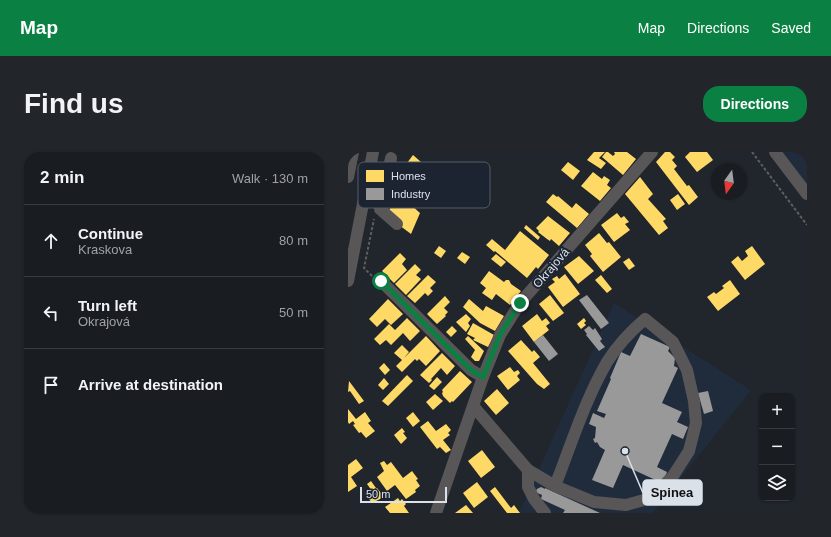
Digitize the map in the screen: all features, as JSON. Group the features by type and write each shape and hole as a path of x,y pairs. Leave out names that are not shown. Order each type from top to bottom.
{"street":[{"path":"348,177 353,152"},
{"path":"371,162 373,152"},
{"name":"Okrajová","path":"436,513 474,407 483,377 500,335 520,303 652,152"},
{"path":"775,152 807,194"},
{"path":"348,281 361,208"},
{"path":"380,208 397,224"},
{"path":"381,281 471,370 483,377"},
{"path":"474,407 528,470 555,486 594,502 626,505 652,498 673,476 689,451 696,423 694,401 687,370 673,342 645,318 629,333 608,361 592,390 555,486"},
{"path":"528,470 528,487 534,499 545,513"}],"path":[{"path":"752,152 807,225"}],"shaded area":[{"path":"780,152 807,152 807,194"},
{"path":"614,303 751,390 653,513 519,513"}],"building: Homes":[{"path":"594,152 605,152 599,158 606,163 601,169 587,160"},
{"path":"606,152 613,156 615,154 614,152 627,152 636,159 623,175 602,157"},
{"path":"665,152 670,152 675,157 672,160 677,166 674,169 698,197 689,205 656,162"},
{"path":"690,152 707,152 713,160 697,172 685,157"},
{"path":"413,155 421,162 408,162"},
{"path":"568,162 580,171 573,180 561,170"},
{"path":"593,172 602,179 604,176 610,180 607,185 611,188 600,201 581,186"},
{"path":"640,177 653,194 648,199 666,219 663,221 668,228 659,235 625,194"},
{"path":"553,194 557,197 558,196 572,208 576,203 589,214 577,228 546,202"},
{"path":"678,194 685,204 677,210 670,200"},
{"path":"390,208 414,208 420,213 411,234 399,225 389,210"},
{"path":"617,213 621,218 624,216 629,222 625,224 630,230 614,242 601,225"},
{"path":"548,216 570,233 559,246 551,239 550,241 538,232 539,231 536,228"},
{"path":"526,225 540,237 538,240 524,228"},
{"path":"520,231 549,255 538,269 536,267 527,278 486,245 492,239 505,250"},
{"path":"599,233 607,243 609,242 621,257 603,272 590,256 592,254 585,245"},
{"path":"439,246 446,251 441,258 434,253"},
{"path":"752,246 765,264 745,280 731,262 738,256 742,261 748,256 745,251"},
{"path":"462,252 470,257 465,264 457,258"},
{"path":"400,253 406,259 402,264 407,270 394,283 382,271"},
{"path":"496,254 506,262 501,267 491,259"},
{"path":"579,256 594,271 578,284 564,267"},
{"path":"629,258 635,266 629,270 623,262"},
{"path":"415,264 421,270 416,275 421,279 406,295 395,284"},
{"path":"489,271 504,282 509,280 511,284 521,291 510,305 496,294 492,300 482,293 486,288 480,283"},
{"path":"565,274 580,294 563,307 548,287 555,282 552,279 557,276 559,279"},
{"path":"428,275 436,282 430,288 433,291 428,296 425,293 415,303 407,296"},
{"path":"601,275 612,289 607,293 595,280"},
{"path":"730,280 740,294 718,311 707,297 714,292 716,294 724,288 722,286"},
{"path":"550,295 564,313 553,321 539,304"},
{"path":"445,296 450,302 444,308 448,312 445,315 446,316 437,324 427,314"},
{"path":"388,299 403,314 391,325 385,319 377,327 369,319"},
{"path":"469,299 483,311 486,306 504,316 495,331 480,323 463,307"},
{"path":"466,314 471,319 468,323 470,326 466,332 456,322"},
{"path":"537,314 542,321 546,318 550,323 546,326 549,330 534,342 522,326"},
{"path":"407,318 420,331 410,341 403,333 391,345 386,340 380,345 374,339 389,324 395,330"},
{"path":"584,318 586,321 584,323 586,325 581,329 577,324"},
{"path":"473,323 494,335 488,347 473,340 475,338 467,334"},
{"path":"452,326 457,331 451,337 446,332"},
{"path":"426,336 440,351 426,366 419,359 417,361 415,359 402,372 396,366 402,360 394,353 402,345 409,352 404,358"},
{"path":"468,336 484,351 479,361 475,361 471,357 475,350 465,339"},
{"path":"521,340 532,352 534,350 540,357 533,363 550,384 544,389 537,384 508,351"},
{"path":"442,353 455,366 447,375 441,368 429,383 420,375"},
{"path":"384,363 390,370 385,375 379,368"},
{"path":"510,367 514,372 518,370 520,373 517,376 520,380 508,390 497,376"},
{"path":"460,371 472,382 453,402 452,401 450,403 443,396 442,390"},
{"path":"407,375 413,381 388,406 382,401"},
{"path":"437,377 442,382 434,390 429,386"},
{"path":"384,378 389,384 383,390 378,385"},
{"path":"349,381 364,401 359,404 350,391 348,392"},
{"path":"497,389 509,403 496,415 484,401"},
{"path":"435,394 443,401 433,410 426,402"},
{"path":"348,409 356,419 365,412 371,421 368,423 375,431 366,438 361,432 359,433 353,425 355,424 353,421 349,424 348,422"},
{"path":"413,412 420,421 413,427 406,418"},
{"path":"428,421 436,431 446,424 451,430 448,433 450,435 443,440 451,450 446,453 440,447 437,449 420,427"},
{"path":"402,428 405,432 403,433 407,438 401,444 394,435"},
{"path":"482,450 495,467 481,478 468,461"},
{"path":"356,459 363,468 351,477 357,486 348,492 348,465"},
{"path":"384,461 387,465 391,462 403,478 412,471 418,479 416,480 420,486 415,490 416,492 406,499 395,485 387,491 377,477 384,471 380,463"},
{"path":"371,481 376,488 372,491 367,484"},
{"path":"477,482 488,497 474,508 463,493"},
{"path":"495,487 511,508 514,505 520,513 507,513 490,491"},
{"path":"377,488 384,497 372,503 365,494 371,490 372,492"},
{"path":"398,498 400,501 402,499 406,504 404,506 409,513 390,513 385,507"},
{"path":"466,505 473,513 455,513"}],"building: Industry":[{"path":"587,295 609,323 601,329 579,300"},
{"path":"589,326 593,330 595,328 602,339 600,341 605,347 599,351 586,335 587,334 584,330"},
{"path":"641,334 670,347 668,351 675,358 674,366 678,368 662,403 682,412 677,422 688,427 683,439 672,434 657,467 667,472 662,483 623,465 613,488 592,480 605,450 600,447 597,442 595,443 593,439 595,438 596,427 589,424 593,413 604,418 606,414 597,411 621,352 630,356"},
{"path":"543,335 558,354 549,361 534,342"},
{"path":"708,391 713,411 704,414 698,393"},
{"path":"541,487 600,513 563,513 565,510 541,499 542,495 535,492"}],"place":[{"name":"Spinea","path":"625,451"}],"route":[{"path":"381,281 471,370 483,377 500,335 520,303"}]}
